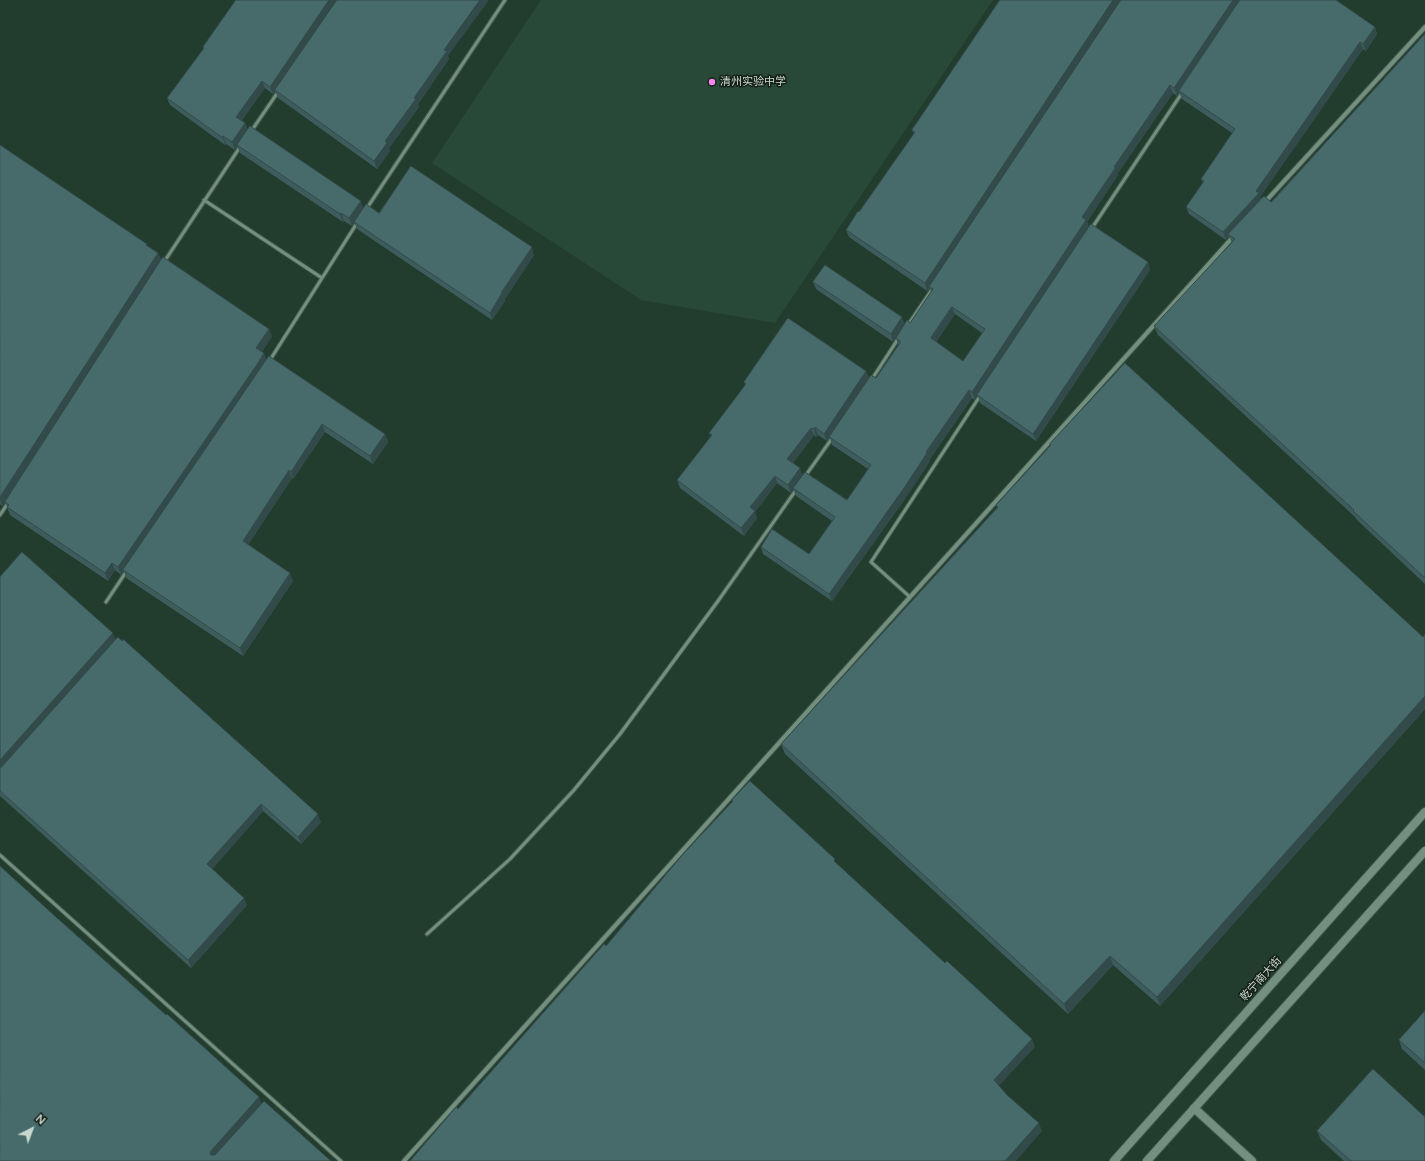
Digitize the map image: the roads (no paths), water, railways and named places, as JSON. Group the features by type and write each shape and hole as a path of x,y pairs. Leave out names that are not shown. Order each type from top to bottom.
{"main road":[{"name":"乾宁南大街","path":"1114,1161 1425,812"},
{"path":"1147,1161 1425,851"},
{"path":"1194,1108 1252,1161"}],"street":[{"path":"1260,208 1425,27"},
{"path":"404,1161 1239,231"}],"lane":[{"path":"363,214 505,0"},
{"path":"248,135 279,90"},
{"path":"1091,230 1183,92"},
{"path":"161,267 204,200 244,142"},
{"path":"204,200 322,278"},
{"path":"267,365 359,221"},
{"path":"904,331 935,285"},
{"path":"868,384 899,338"},
{"path":"910,597 871,562 982,394"},
{"path":"806,476 838,430"},
{"path":"427,934 510,859 574,790 620,734 718,601 796,490"},
{"path":"0,515 9,502"},
{"path":"106,602 128,569"},
{"path":"0,855 341,1161"},
{"path":"267,1105 272,1099"}],"place":[{"name":"清州实验中学","path":"712,82"}]}
